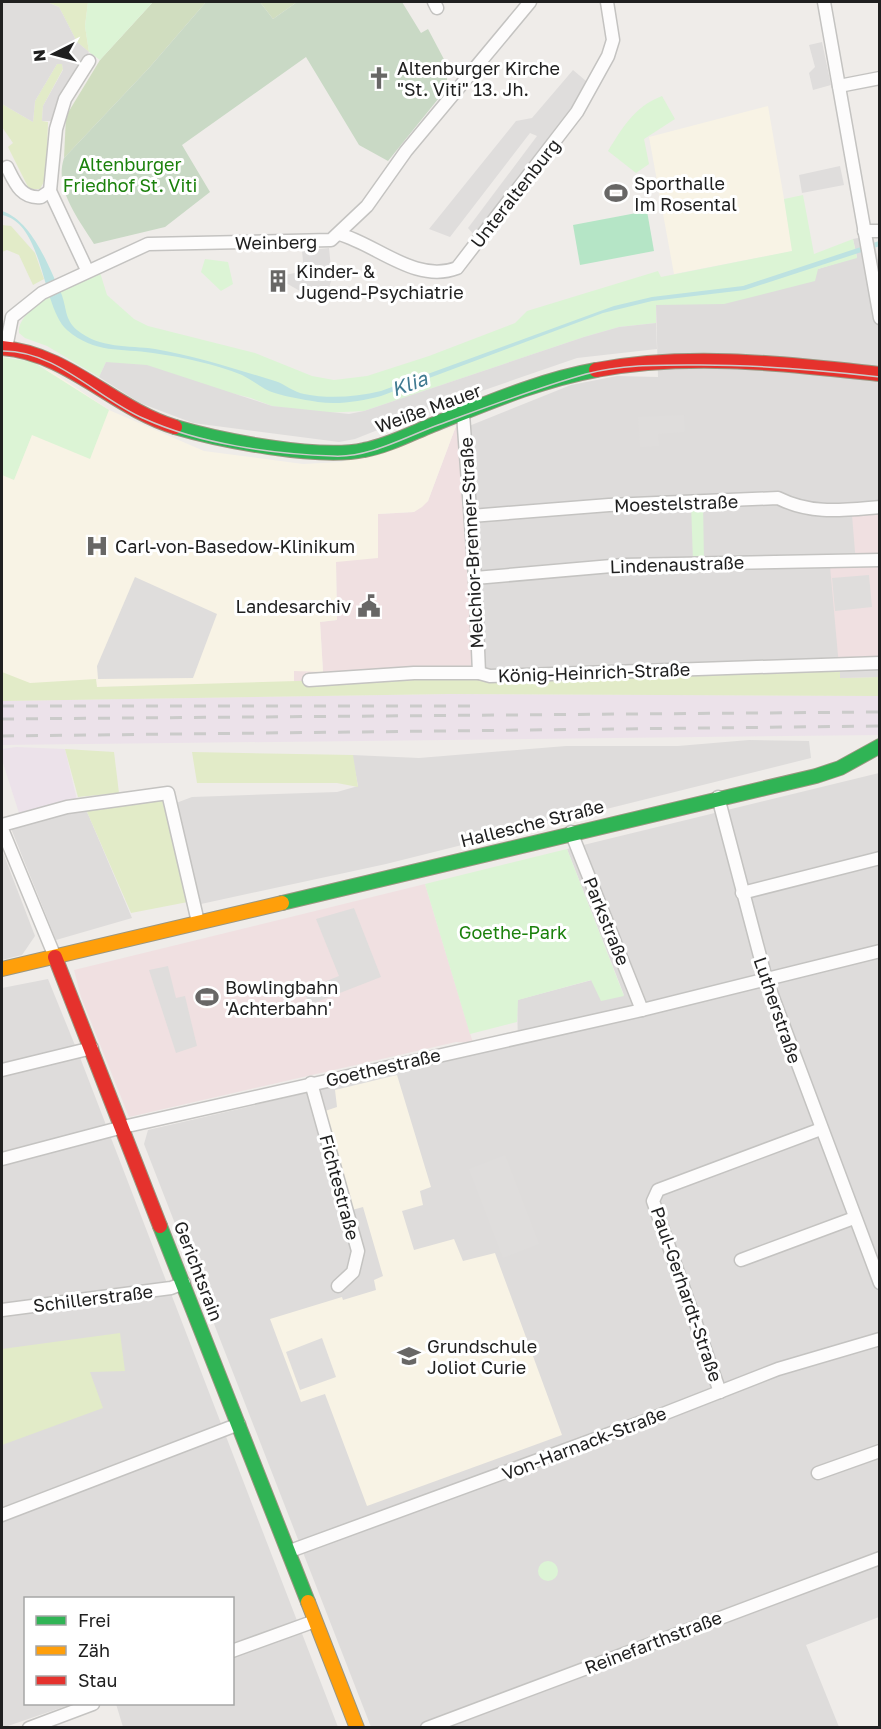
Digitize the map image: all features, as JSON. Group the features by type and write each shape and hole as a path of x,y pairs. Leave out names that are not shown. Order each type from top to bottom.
{"street":[{"name":"Weinberg","path":"4,348 12,317 42,293 87,270 148,244 290,243 331,240 368,206 406,151 530,2"},
{"name":"Unteraltenburg","path":"339,234 353,238 407,266 447,272 457,268 583,103 608,56 613,40 607,2"},
{"path":"824,2 879,318"},
{"path":"87,270 50,191 56,129 64,99 89,61"},
{"path":"839,86 879,78"},
{"path":"7,167 18,188 25,195 41,197 50,191"},
{"path":"865,233 879,231"},
{"name":"Weiße Mauer","path":"4,348 40,355 144,415 184,431 214,438 332,453 355,452 576,375 627,365 674,362 756,363 879,374"},
{"name":"Melchior-Brenner-Straße","path":"463,414 475,578 478,673"},
{"name":"Moestelstraße","path":"471,516 609,505 778,498 796,507 828,512 879,507"},
{"name":"Lindenaustraße","path":"475,578 623,565 879,560"},
{"name":"König-Heinrich-Straße","path":"309,680 414,673 478,673 490,676 879,663"},
{"name":"Hallesche Straße","path":"2,969 830,772 874,748 879,733"},
{"path":"2,827 67,807 168,793 198,922"},
{"name":"Lutherstraße","path":"718,797 766,979 879,1283"},
{"name":"Gerichtsrain","path":"2,827 92,1048 290,1551 357,1728"},
{"name":"Parkstraße","path":"571,832 642,1010"},
{"path":"742,893 879,858"},
{"name":"Goethestraße","path":"2,1159 123,1127 642,1010 879,951"},
{"path":"2,1070 92,1048"},
{"name":"Fichtestraße","path":"311,1083 358,1251 353,1272 338,1286"},
{"name":"Paul-Gerhardt-Straße","path":"720,1392 653,1201 658,1190 821,1129"},
{"path":"741,1260 854,1218"},
{"name":"Schillerstraße","path":"2,1310 171,1288 184,1283"},
{"name":"Von-Harnack-Straße","path":"290,1551 778,1369 879,1339"},
{"path":"2,1515 239,1424"},
{"path":"818,1473 879,1451"},
{"name":"Reinefarthstraße","path":"427,1728 879,1558"},
{"path":"234,1650 315,1620"},
{"path":"29,1728 90,1705"}],"shaded area":[{"path":"2,2 47,2 59,7 77,42 89,52 62,94 52,121 42,121 43,106 63,70 62,64 57,64 35,101 33,122 2,104"},
{"path":"822,42 831,85 813,90 809,73 815,67 809,45"},
{"path":"573,70 592,86 475,236 468,228 537,136 530,133 450,237 429,229 516,121 532,118"},
{"path":"768,106 793,251 674,274 649,137"},
{"path":"840,166 844,185 802,193 799,175"},
{"path":"873,235 880,269 879,512 856,564 840,670 477,678 464,428 571,385 617,376 658,377 656,305 818,269 857,257 853,239"},
{"path":"329,248 332,278 325,301 312,298 286,283 285,275 304,271 302,251"},
{"path":"656,323 657,349 577,358 438,406 355,439 339,442 193,423 140,403 99,377 106,362 147,365 272,406 349,414 364,411 584,337 619,327"},
{"path":"2,357 51,371 109,410 204,451 303,464 341,462 456,426 428,501 414,512 378,514 378,558 336,562 337,620 320,622 323,672 294,671 294,683 2,689"},
{"path":"684,415 685,432 658,434 659,446 640,447 638,417"},
{"path":"456,426 464,428 477,678 466,676 294,683 294,671 323,671 320,622 337,620 336,562 378,514 414,512 428,501"},
{"path":"879,512 879,677 840,678 830,566 856,564 852,515"},
{"path":"869,575 872,607 835,611 832,578"},
{"path":"135,577 217,614 193,678 98,679 97,666"},
{"path":"879,669 879,677 840,678 840,670"},
{"path":"449,694 879,696 880,735 2,745 2,701"},
{"path":"749,740 809,741 811,758 386,864 201,904 176,803 192,797 337,792 358,786 352,755 419,758 566,746 678,746"},
{"path":"16,747 65,749 77,800 19,813 2,760 2,749"},
{"path":"879,773 879,1617 806,1645 839,1727 371,1727 144,1144 148,1130 518,1044 517,1000 592,980 624,995 567,849"},
{"path":"85,807 132,918 56,940 10,826"},
{"path":"2,850 35,936 22,955 2,960"},
{"path":"425,884 473,1043 456,1042 129,1117 81,997 74,970"},
{"path":"354,908 381,977 309,1005 304,990 339,976 316,919"},
{"path":"168,966 176,998 185,996 197,1046 176,1053 149,970"},
{"path":"48,979 338,1727 123,1727 116,1705 234,1705 234,1597 24,1597 24,1705 69,1705 2,1728 2,988"},
{"name":"Grundschule Joliot Curie","path":"397,1075 431,1187 420,1191 423,1205 402,1211 414,1250 454,1239 463,1261 495,1253 562,1435 367,1506 325,1394 301,1402 270,1319 342,1297 343,1300 376,1290 374,1280 383,1276 363,1207 352,1210 325,1111 337,1107 335,1090"},
{"path":"505,1155 539,1244 503,1258 469,1169"},
{"path":"322,1338 336,1377 300,1390 286,1352"}],"green space":[{"path":"47,2 88,2 85,26 89,52 77,42 59,7"},
{"path":"88,2 153,2 100,60 89,52 85,26"},
{"path":"153,2 206,2 149,68 64,158 66,116 100,60"},
{"name":"Altenburger Friedhof St. Viti","path":"206,2 260,2 273,19 297,2 402,2 421,33 428,29 447,65 447,88 388,161 359,145 306,57 182,145 210,192 165,227 94,244 75,214 65,192 62,181 64,158 149,68"},
{"path":"260,2 297,2 273,19"},
{"path":"57,64 62,64 63,69 43,106 42,121 48,122 46,178 40,189 29,189 8,147 13,143 2,127 2,104 33,122 35,101"},
{"path":"662,96 675,119 644,139 649,164 636,173 608,151 624,126 637,112"},
{"path":"803,195 814,254 853,239 857,258 818,269 815,281 724,304 656,305 656,323 619,327 584,337 364,411 323,413 272,406 251,398 106,362 99,377 47,346 25,338 19,333 21,323 38,304 50,295 99,269 107,295 134,319 148,326 255,353 312,376 334,380 367,376 429,356 515,323 527,311 658,271 661,277 792,251 784,199"},
{"path":"647,211 654,251 580,265 573,225"},
{"path":"2,225 11,226 35,253 44,279 33,285 19,255 7,250 2,252"},
{"path":"205,259 228,262 233,284 221,291 201,272"},
{"path":"2,357 33,362 109,410 90,459 32,435 14,480 2,475"},
{"path":"691,502 703,502 704,562 693,562"},
{"path":"840,670 840,678 879,677 880,696 449,694 2,701 2,672 30,683 96,679 97,687 466,676"},
{"path":"65,749 114,752 119,793 78,797"},
{"path":"192,752 353,755 358,787 337,783 197,783"},
{"path":"168,793 193,901 131,913 84,805"},
{"name":"Goethe-Park","path":"567,849 624,996 601,1001 591,980 518,1000 517,1022 470,1034 425,884"},
{"path":"120,1333 125,1371 90,1372 103,1408 2,1445 2,1349"},
{"path":"544,1561 552,1561 558,1567 558,1575 552,1581 544,1581 538,1575 538,1567"}],"water":[{"name":"Klia","path":"2,211 13,216 22,224 38,245 61,293 70,322 86,336 105,343 155,349 200,359 275,381 300,393 333,397 381,391 614,306 652,297 743,286 879,241 880,246 745,290 652,301 603,313 381,396 350,402 326,403 276,393 242,375 210,364 164,355 108,349 77,338 59,319 41,267 26,233 16,221 2,215"}],"tram line":[{"path":"2,351 41,358 76,377 110,400 166,428 237,446 286,453 333,456 360,454 387,446 530,392 586,374 614,368 658,365 746,366 880,377"}],"railway":[{"path":"2,706 475,706"},
{"path":"2,719 880,712"},
{"path":"2,736 880,726"}],"traffic: fast":[{"path":"175,427 242,443 296,451 364,450 390,443 533,386 596,370"},
{"path":"282,903 816,776 840,768 880,746"},
{"path":"160,1226 308,1602"}],"traffic: slow":[{"path":"2,969 282,903"},
{"path":"308,1602 357,1728"}],"traffic: jam":[{"path":"2,348 26,352 48,360 131,407 175,427"},
{"path":"596,370 667,362 738,361 880,374"},
{"path":"55,957 160,1226"}],"place":[{"name":"Altenburger Kirche \"St. Viti\" 13. Jh.","path":"379,78"},
{"name":"Sporthalle Im Rosental","path":"616,193"},
{"name":"Kinder- & Jugend-Psychiatrie","path":"278,281"},
{"name":"Carl-von-Basedow-Klinikum","path":"97,546"},
{"name":"Landesarchiv","path":"369,606"},
{"name":"Bowlingbahn 'Achterbahn'","path":"207,997"},
{"name":"Grundschule Joliot Curie","path":"409,1356"}]}
